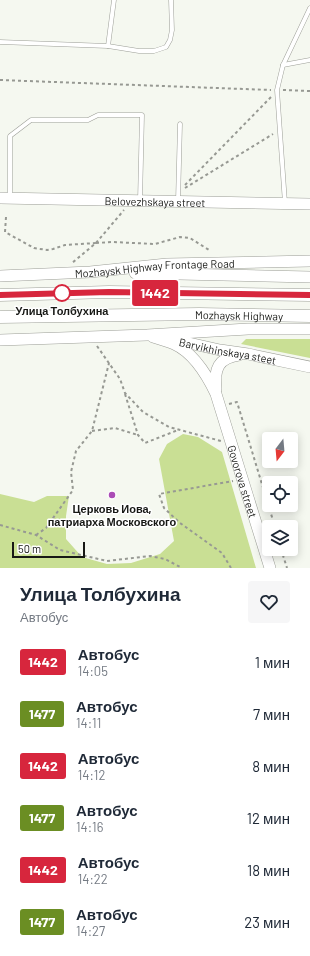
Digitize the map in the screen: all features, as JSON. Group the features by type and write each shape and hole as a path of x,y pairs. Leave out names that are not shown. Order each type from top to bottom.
{"main road":[{"name":"Belovezhskaya street","path":"5,199 136,201 178,197 285,204 310,204"},
{"name":"Mozhaysk Highway Frontage Road","path":"0,276 90,272 168,264 310,261"},
{"path":"90,272 310,277"},
{"name":"Mozhaysk Highway","path":"4,295 109,292 310,295"},
{"name":"Mozhaysk Highway","path":"4,317 199,314 310,316"},
{"path":"0,340 248,329 310,329"},
{"name":"Barvikhinskaya steet","path":"146,334 310,367"},
{"name":"Govorova street","path":"146,334 175,344 189,355 208,378 216,394 270,568"},
{"name":"Govorova street","path":"216,394 215,376 219,365 223,360 234,356 248,354"}],"lane":[{"path":"108,46 114,0"},
{"path":"0,42 108,46 154,51 166,47 170,40 172,30 171,0"},
{"path":"285,204 277,90 283,65 310,8"},
{"path":"283,65 310,60"},
{"path":"5,199 10,136 31,120 88,120 98,114 142,115 136,201"},
{"path":"178,197 180,124"}],"path":[{"path":"0,80 310,91"},
{"path":"178,197 277,90"},
{"path":"178,197 280,130"},
{"path":"72,263 96,242 136,201"},
{"path":"6,217 5,232 34,248 53,250 64,245 96,242 155,244 180,237 190,238 209,250"},
{"path":"95,344 120,379 138,435 146,443 180,430"},
{"path":"36,535 46,528 73,490 71,472 76,451 92,431 109,363"},
{"path":"125,393 143,412 169,427 222,442"},
{"path":"226,405 237,402 273,520"},
{"path":"92,431 115,428 138,435"},
{"path":"232,568 222,553 180,523 164,508 159,494 234,481"},
{"path":"0,525 36,535 60,550 108,561 150,556 165,559 182,568"},
{"path":"283,556 287,568"}],"green space":[{"path":"246,339 310,339 310,358 241,344"},
{"path":"183,434 198,437 222,452 256,568 0,568 0,494 34,502 47,496 69,496 66,516 66,539 82,557 107,564 131,563 160,554 174,541 159,459 167,444"}],"bus line":[{"name":"1442","path":"0,295 109,292 310,295"}],"place":[{"name":"Улица Толбухина","path":"62,293"},
{"name":"Церковь Иова, патриарха Московского","path":"112,495"}]}
